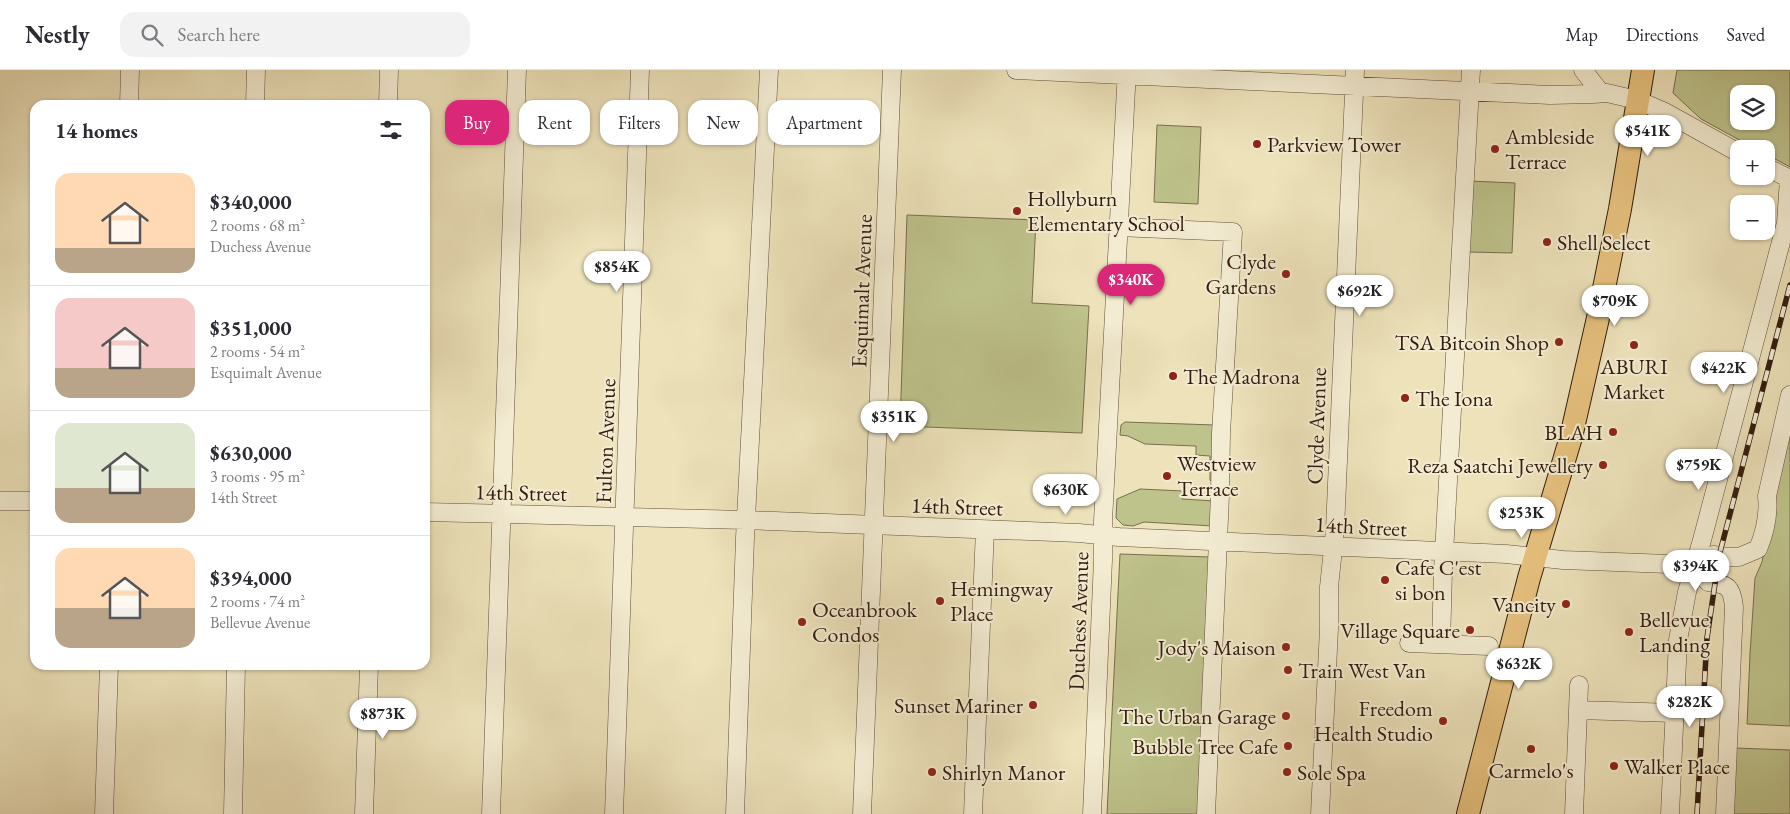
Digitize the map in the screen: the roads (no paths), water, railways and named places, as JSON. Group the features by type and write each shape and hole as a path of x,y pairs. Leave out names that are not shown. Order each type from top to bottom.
{"main road":[{"path":"1468,814 1535,556 1570,437 1598,318 1634,132 1637,100 1643,70"}],"street":[{"path":"129,100 130,70"},
{"path":"255,100 256,70"},
{"path":"388,100 389,70"},
{"path":"491,814 516,70"},
{"name":"Fulton Avenue","path":"614,814 640,70"},
{"path":"735,814 746,520 768,70"},
{"name":"Esquimalt Avenue","path":"862,814 892,70"},
{"path":"1016,70 1355,77 1470,91 1550,94 1601,93 1637,100 1665,112 1730,148"},
{"path":"1440,644 1471,70"},
{"path":"1583,70 1601,93"},
{"name":"Duchess Avenue","path":"1092,814 1103,514 1127,72"},
{"name":"Clyde Avenue","path":"1320,814 1329,628 1329,587 1333,547 1355,77"},
{"path":"1670,814 1678,640 1686,597 1786,222 1790,179 1775,172"},
{"path":"1118,227 1233,232 1221,433 1206,814"},
{"path":"1695,565 1713,555 1736,557 1758,549 1768,507 1768,496 1786,437 1790,396"},
{"path":"0,501 30,501"},
{"name":"14th Street","path":"430,512 874,524 1535,556 1562,560 1695,565"},
{"path":"973,814 985,530"},
{"path":"1695,565 1708,582 1725,586 1733,594 1726,814"},
{"path":"1409,643 1489,646"},
{"path":"104,814 109,670"},
{"path":"233,814 236,670"},
{"path":"364,814 369,670"},
{"path":"1574,814 1579,685"},
{"path":"1578,710 1674,713"}],"railway":[{"path":"1697,814 1707,638 1719,556 1790,285"}],"place":[{"name":"Parkview Tower","path":"1257,144"},
{"name":"Ambleside Terrace","path":"1495,149"},
{"name":"Hollyburn Elementary School","path":"1017,211"},
{"name":"Shell Select","path":"1547,242"},
{"name":"Clyde Gardens","path":"1286,274"},
{"name":"TSA Bitcoin Shop","path":"1559,342"},
{"name":"ABURI Market","path":"1634,345"},
{"name":"The Madrona","path":"1173,376"},
{"name":"The Iona","path":"1405,398"},
{"name":"BLAH","path":"1613,432"},
{"name":"Reza Saatchi Jewellery","path":"1603,465"},
{"name":"Westview Terrace","path":"1167,476"},
{"name":"Cafe C'est si bon","path":"1385,580"},
{"name":"Hemingway Place","path":"940,601"},
{"name":"Vancity","path":"1566,604"},
{"name":"Oceanbrook Condos","path":"802,622"},
{"name":"Village Square","path":"1470,630"},
{"name":"Bellevue Landing","path":"1629,632"},
{"name":"Jody's Maison","path":"1286,647"},
{"name":"Train West Van","path":"1288,670"},
{"name":"Sunset Mariner","path":"1033,705"},
{"name":"The Urban Garage","path":"1286,716"},
{"name":"Freedom Health Studio","path":"1443,721"},
{"name":"Bubble Tree Cafe","path":"1288,746"},
{"name":"Carmelo's","path":"1531,749"},
{"name":"Walker Place","path":"1614,766"},
{"name":"Shirlyn Manor","path":"932,772"},
{"name":"Sole Spa","path":"1287,772"}]}
